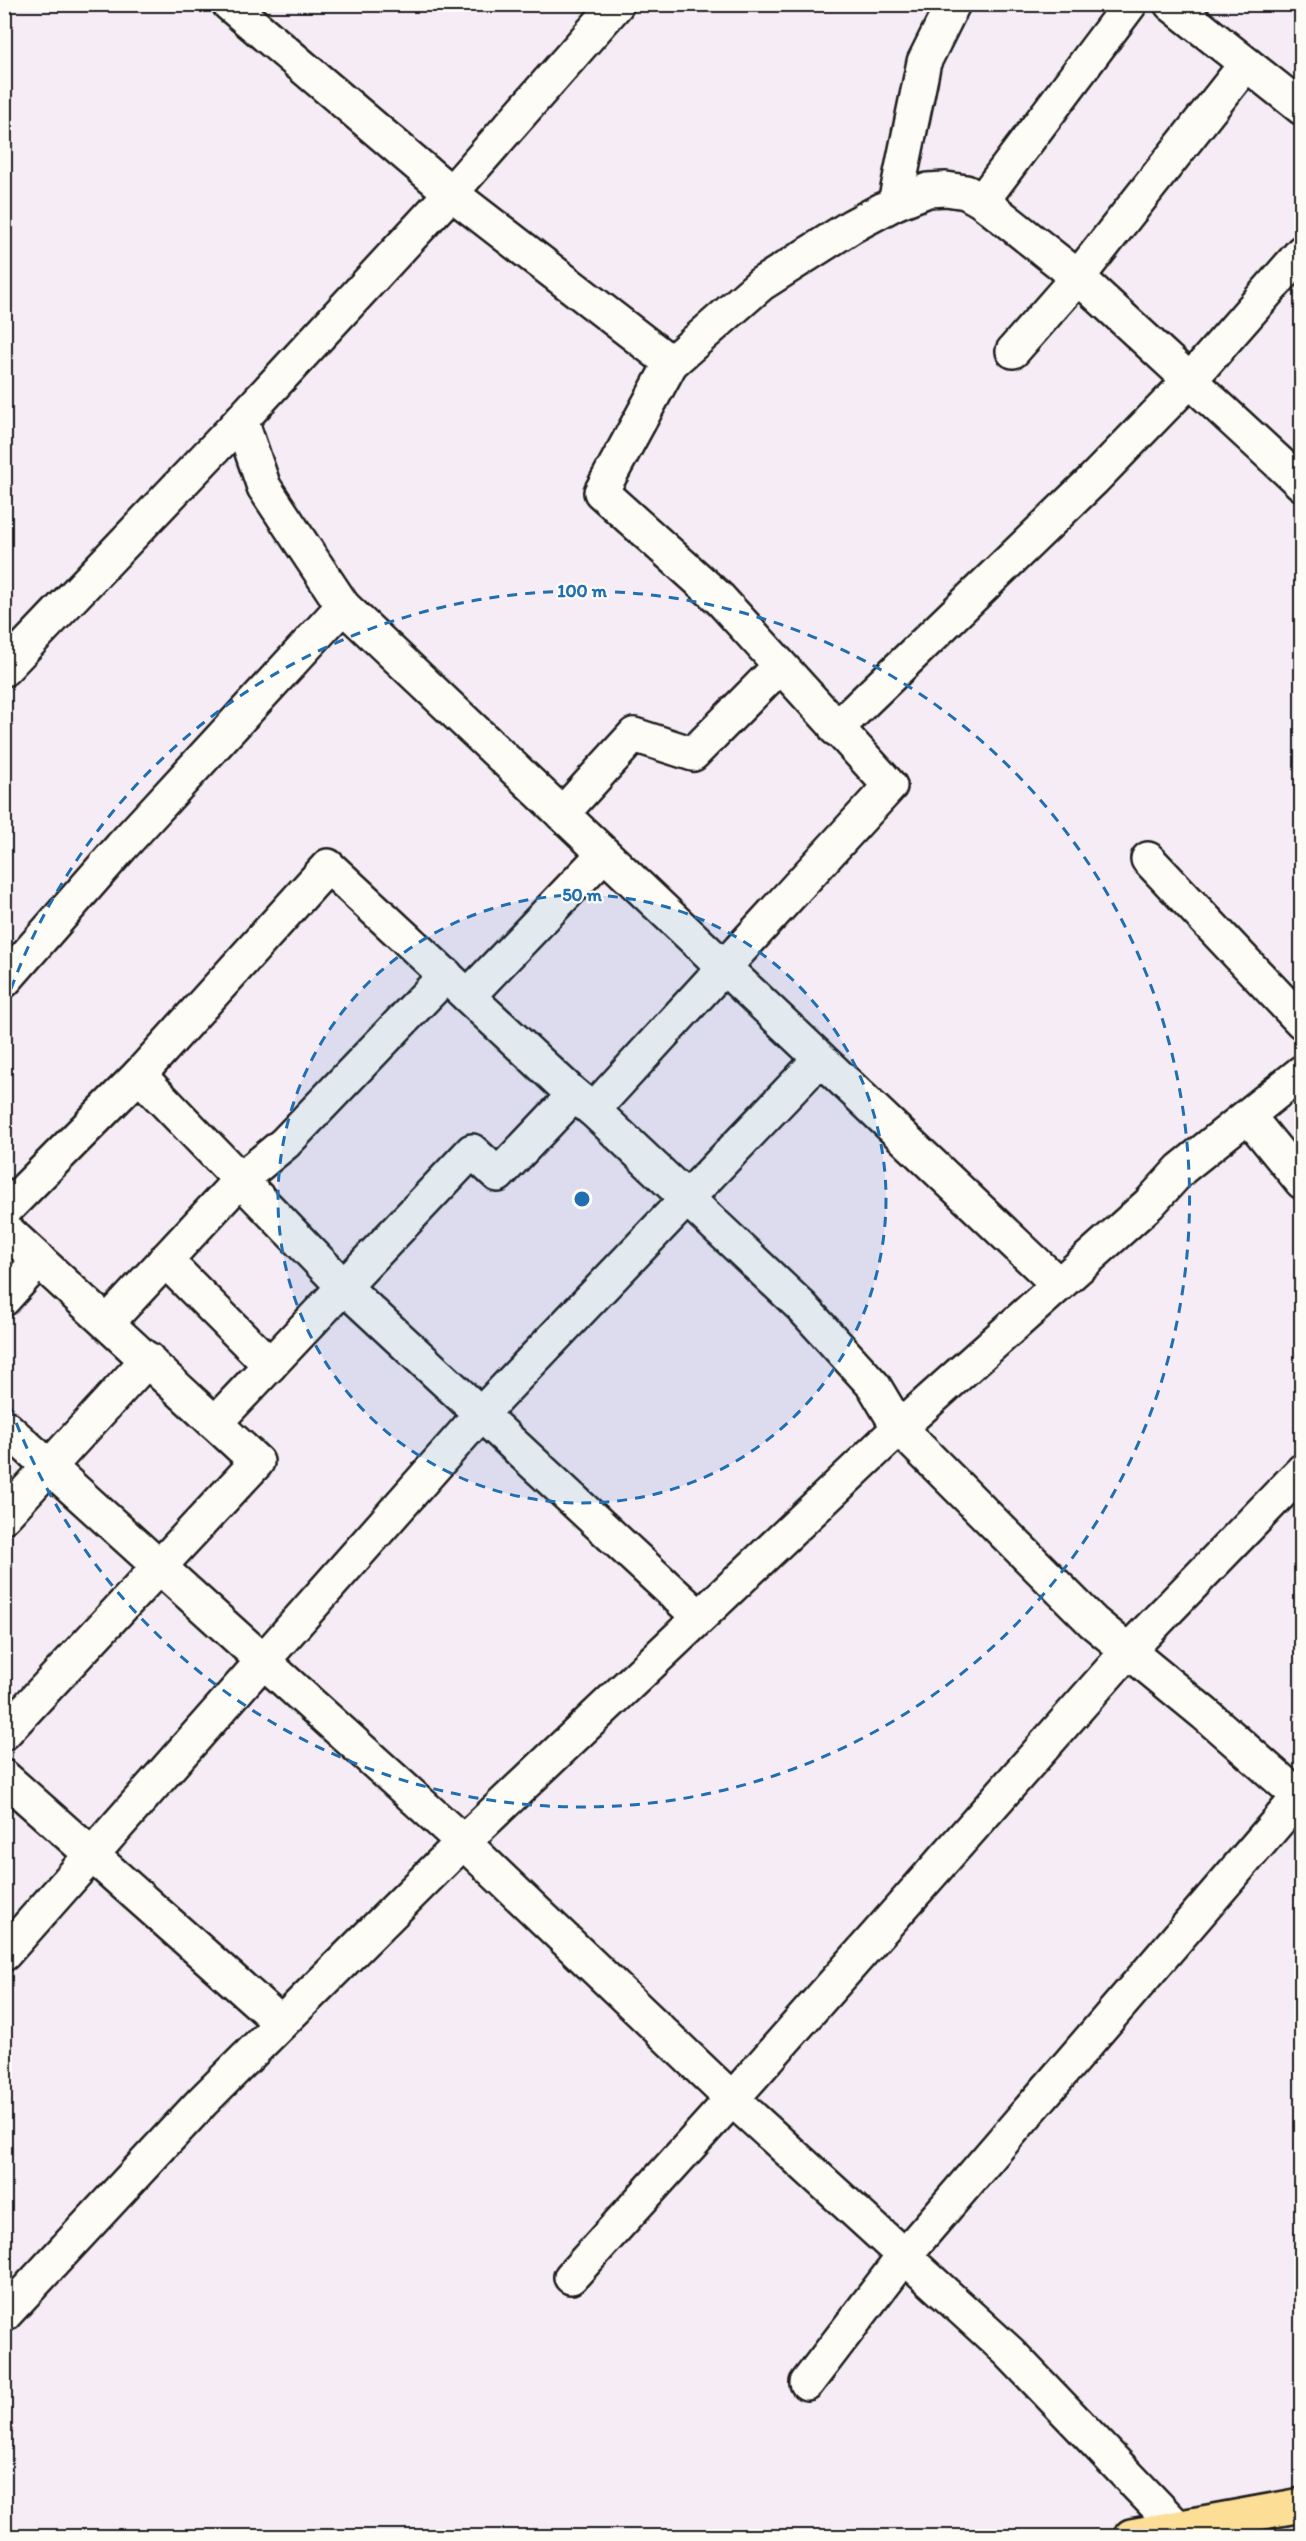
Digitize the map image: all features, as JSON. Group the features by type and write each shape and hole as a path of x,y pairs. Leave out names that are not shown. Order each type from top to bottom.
{"main road":[{"path":"1131,2536 1302,2505"}],"street":[{"path":"229,4 451,193 671,363"},
{"path":"4,669 241,420 451,193 617,4"},
{"path":"894,203 924,62 953,4"},
{"path":"982,201 1130,4"},
{"path":"1172,4 1302,108"},
{"path":"1013,351 1078,277 1246,64"},
{"path":"215,1423 472,1151 498,1175 584,1102 724,967 890,786 720,599 601,492 671,363 761,284 852,226 894,203 928,190 946,189 966,192 982,201 1078,277 1302,484"},
{"path":"836,729 1093,480 1191,379 1302,252"},
{"path":"241,420 264,487 343,606 1059,1285"},
{"path":"4,981 122,846 343,606"},
{"path":"562,814 634,735 693,754 780,666"},
{"path":"108,1322 240,1180 285,1143 604,854"},
{"path":"1148,859 1302,1022"},
{"path":"4,1211 139,1075 328,866 802,1307 874,1386 899,1428 1093,1622 1205,1714 1300,1798 904,2256 807,2383"},
{"path":"4,1954 481,1414 820,1059"},
{"path":"4,2315 202,2102 463,1842 899,1428 1149,1204 1181,1169 1302,1072"},
{"path":"139,1075 344,1287 699,1617"},
{"path":"1248,1116 1302,1182"},
{"path":"4,1228 257,1462 4,1733"},
{"path":"4,1299 39,1260"},
{"path":"165,1260 270,1365"},
{"path":"4,1516 148,1359"},
{"path":"4,1426 162,1566 463,1842 732,2099 1009,2352 1178,2528"},
{"path":"571,2277 732,2099 1128,1651 1302,1471"},
{"path":"4,1778 281,2023"}]}
